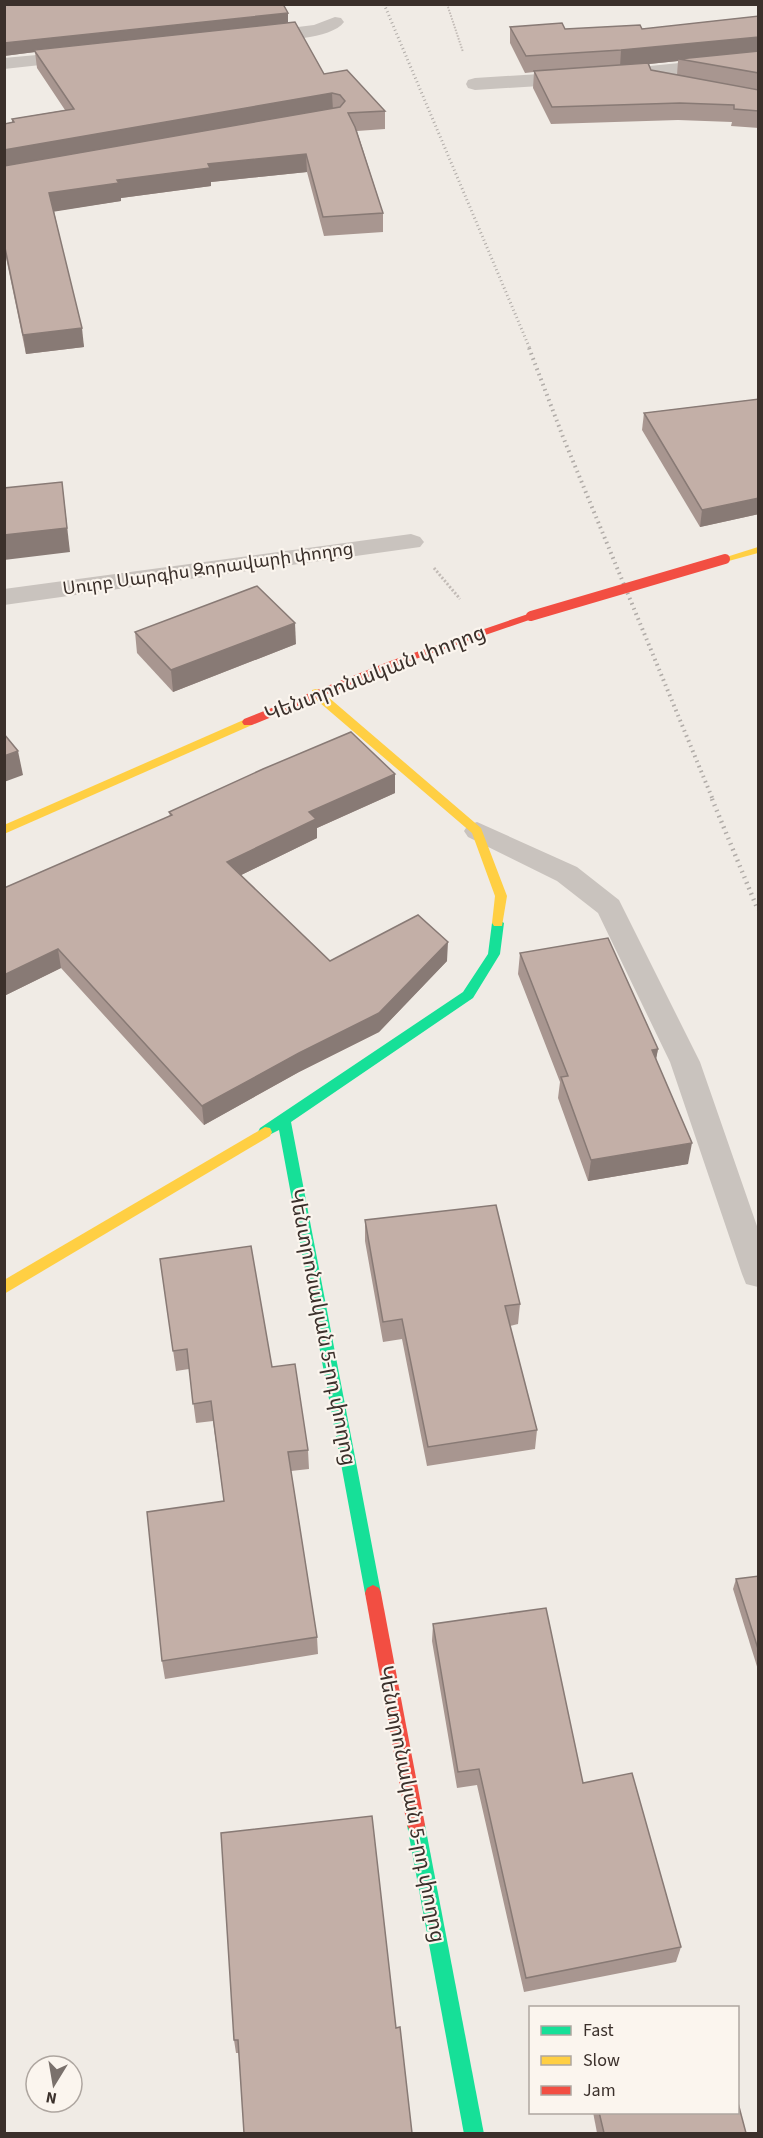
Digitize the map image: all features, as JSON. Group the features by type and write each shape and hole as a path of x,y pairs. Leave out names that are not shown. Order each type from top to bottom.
{"street":[{"path":"237,39 318,30 335,22"},
{"path":"4,64 97,54"},
{"path":"475,84 620,75 759,60"},
{"path":"620,75 689,87"},
{"name":"Սուրբ Սարգիս Զորավարի փողոց","path":"4,597 411,542"},
{"name":"Կենտրոնական փողոց","path":"4,830 316,693 486,630 759,550"},
{"path":"4,1288 284,1121 468,995 494,954 501,896 477,831 316,693"},
{"name":"Կենտրոնական 5-րդ փողոց","path":"284,1121 474,2133"}],"lane":[{"path":"477,831 567,874 609,907 685,1062 759,1274"}],"path":[{"path":"447,4 475,84"},
{"path":"411,542 486,630"}],"building":[{"path":"4,4 283,4 288,13 4,43"},
{"path":"759,16 759,37 526,56 510,27 562,23 565,29 640,25 642,29"},
{"path":"295,22 324,74 347,70 385,111 348,113 355,127 383,213 323,217 306,154 208,164 210,168 117,180 119,183 49,193 82,328 23,335 4,243 4,166 340,107 345,101 340,95 332,93 4,150 4,124 14,122 12,119 74,109 34,50"},
{"path":"759,51 759,73 679,59"},
{"path":"648,63 651,70 759,90 759,111 734,109 734,105 680,103 552,107 534,71"},
{"path":"759,399 759,498 702,510 644,413"},
{"path":"62,482 67,528 4,535 4,488"},
{"path":"257,586 295,623 171,670 135,632"},
{"path":"351,732 395,774 309,812 316,819 227,862 330,961 418,915 448,942 379,1013 299,1053 202,1106 58,949 4,975 4,888 172,815 169,812 263,769"},
{"path":"4,734 18,751 4,756"},
{"path":"608,938 658,1049 652,1050 692,1143 591,1160 561,1077 568,1076 520,953"},
{"path":"496,1205 520,1304 505,1306 537,1430 428,1447 402,1319 383,1322 365,1220"},
{"path":"251,1246 272,1367 295,1364 308,1450 288,1452 317,1637 162,1661 147,1512 224,1501 211,1401 193,1404 187,1349 173,1351 160,1259"},
{"path":"759,1576 759,1652 736,1579"},
{"path":"546,1608 583,1783 632,1773 681,1947 526,1978 479,1769 458,1772 433,1624"},
{"path":"372,1816 396,2028 400,2027 412,2133 244,2133 238,2040 234,2040 221,1833"},
{"path":"739,2107 746,2133 604,2133 599,2114 739,2114"}],"railway":[{"path":"384,4 530,349"},
{"path":"529,348 563,437 713,800"},
{"path":"712,799 758,910"}],"traffic: fast":[{"path":"265,1132 468,995 494,954 498,923"},
{"path":"284,1121 373,1593"},
{"path":"416,1825 474,2134"}],"traffic: slow":[{"path":"725,559 758,550"},
{"path":"316,693 477,831 501,896 498,923"},
{"path":"4,830 248,722"},
{"path":"4,1288 265,1132"}],"traffic: jam":[{"path":"531,616 725,559"},
{"path":"248,722 397,662 531,616"},
{"path":"373,1593 416,1825"}]}
